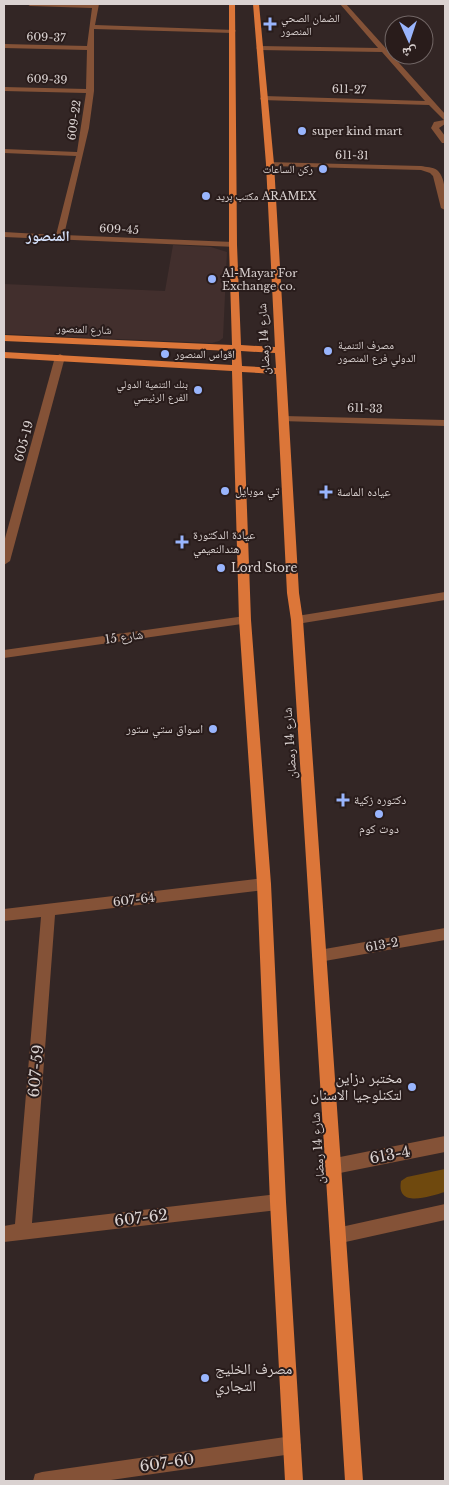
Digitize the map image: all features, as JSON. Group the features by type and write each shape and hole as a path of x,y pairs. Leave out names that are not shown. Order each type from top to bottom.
{"main road":[{"path":"232,4 233,245 245,618 264,884 278,1202 294,1481"},
{"name":"شارع 14 رمضان","path":"256,4 270,164 293,593 297,620 334,1166 341,1235 354,1481"},
{"name":"شارع المنصور","path":"4,338 279,350"},
{"path":"4,354 280,371"}],"street":[{"path":"30,4 96,5"},
{"path":"343,4 445,118"},
{"name":"609-22","path":"59,238 81,154 90,91 88,48 96,5"},
{"path":"91,27 233,31"},
{"name":"609-37","path":"4,46 88,48"},
{"path":"259,48 383,50"},
{"name":"609-39","path":"4,89 90,91"},
{"name":"611-27","path":"264,98 432,103"},
{"path":"445,122 437,124 434,128 445,141"},
{"path":"4,152 81,154"},
{"name":"611-31","path":"270,164 421,168 433,170 437,176 445,208"},
{"name":"609-45","path":"4,235 233,245"},
{"name":"605-19","path":"4,561 60,357"},
{"name":"611-33","path":"284,419 445,423"},
{"path":"297,620 445,596"},
{"name":"شارع 15","path":"4,648 245,618"},
{"name":"شارع 15","path":"4,654 245,618"},
{"name":"607-64","path":"4,915 264,884"},
{"name":"607-59","path":"23,1232 48,910"},
{"name":"613-2","path":"319,956 445,934"},
{"name":"613-4","path":"334,1166 445,1144"},
{"name":"607-62","path":"4,1234 278,1202"},
{"path":"341,1235 445,1212"},
{"name":"607-60","path":"42,1481 292,1445"}],"shaded area":[{"path":"173,245 211,247 227,252 223,338 219,341 212,343 4,334 4,284 165,291"},
{"path":"445,1169 445,1192 423,1198 409,1198 401,1190 401,1181 407,1177"}],"place":[{"name":"الضمان الصحي المنصور","path":"270,24"},
{"name":"super kind mart","path":"302,131"},
{"name":"ركن الساعات","path":"323,169"},
{"name":"مكتب بريد ARAMEX","path":"206,196"},
{"name":"Al-Mayar For Exchange co.","path":"212,279"},
{"name":"مصرف التنمية الدولي فرع المنصور","path":"328,351"},
{"name":"اقواس المنصور","path":"165,354"},
{"name":"بنك التنمية الدولي الفرع الرئيسي","path":"198,390"},
{"name":"تي موبايل","path":"225,491"},
{"name":"عياده الماسة","path":"326,492"},
{"name":"عيادة الدكتورة هندالنعيمي","path":"182,542"},
{"name":"Lord Store","path":"221,568"},
{"name":"اسواق ستي ستور","path":"213,729"},
{"name":"دكتوره زكية","path":"343,800"},
{"name":"دوت كوم","path":"379,814"},
{"name":"مختبر دزاين لتكنلوجيا الاسنان","path":"412,1087"},
{"name":"مصرف الخليج التجاري","path":"205,1378"}],"district":[{"name":"المنصور","path":"48,236"}]}
